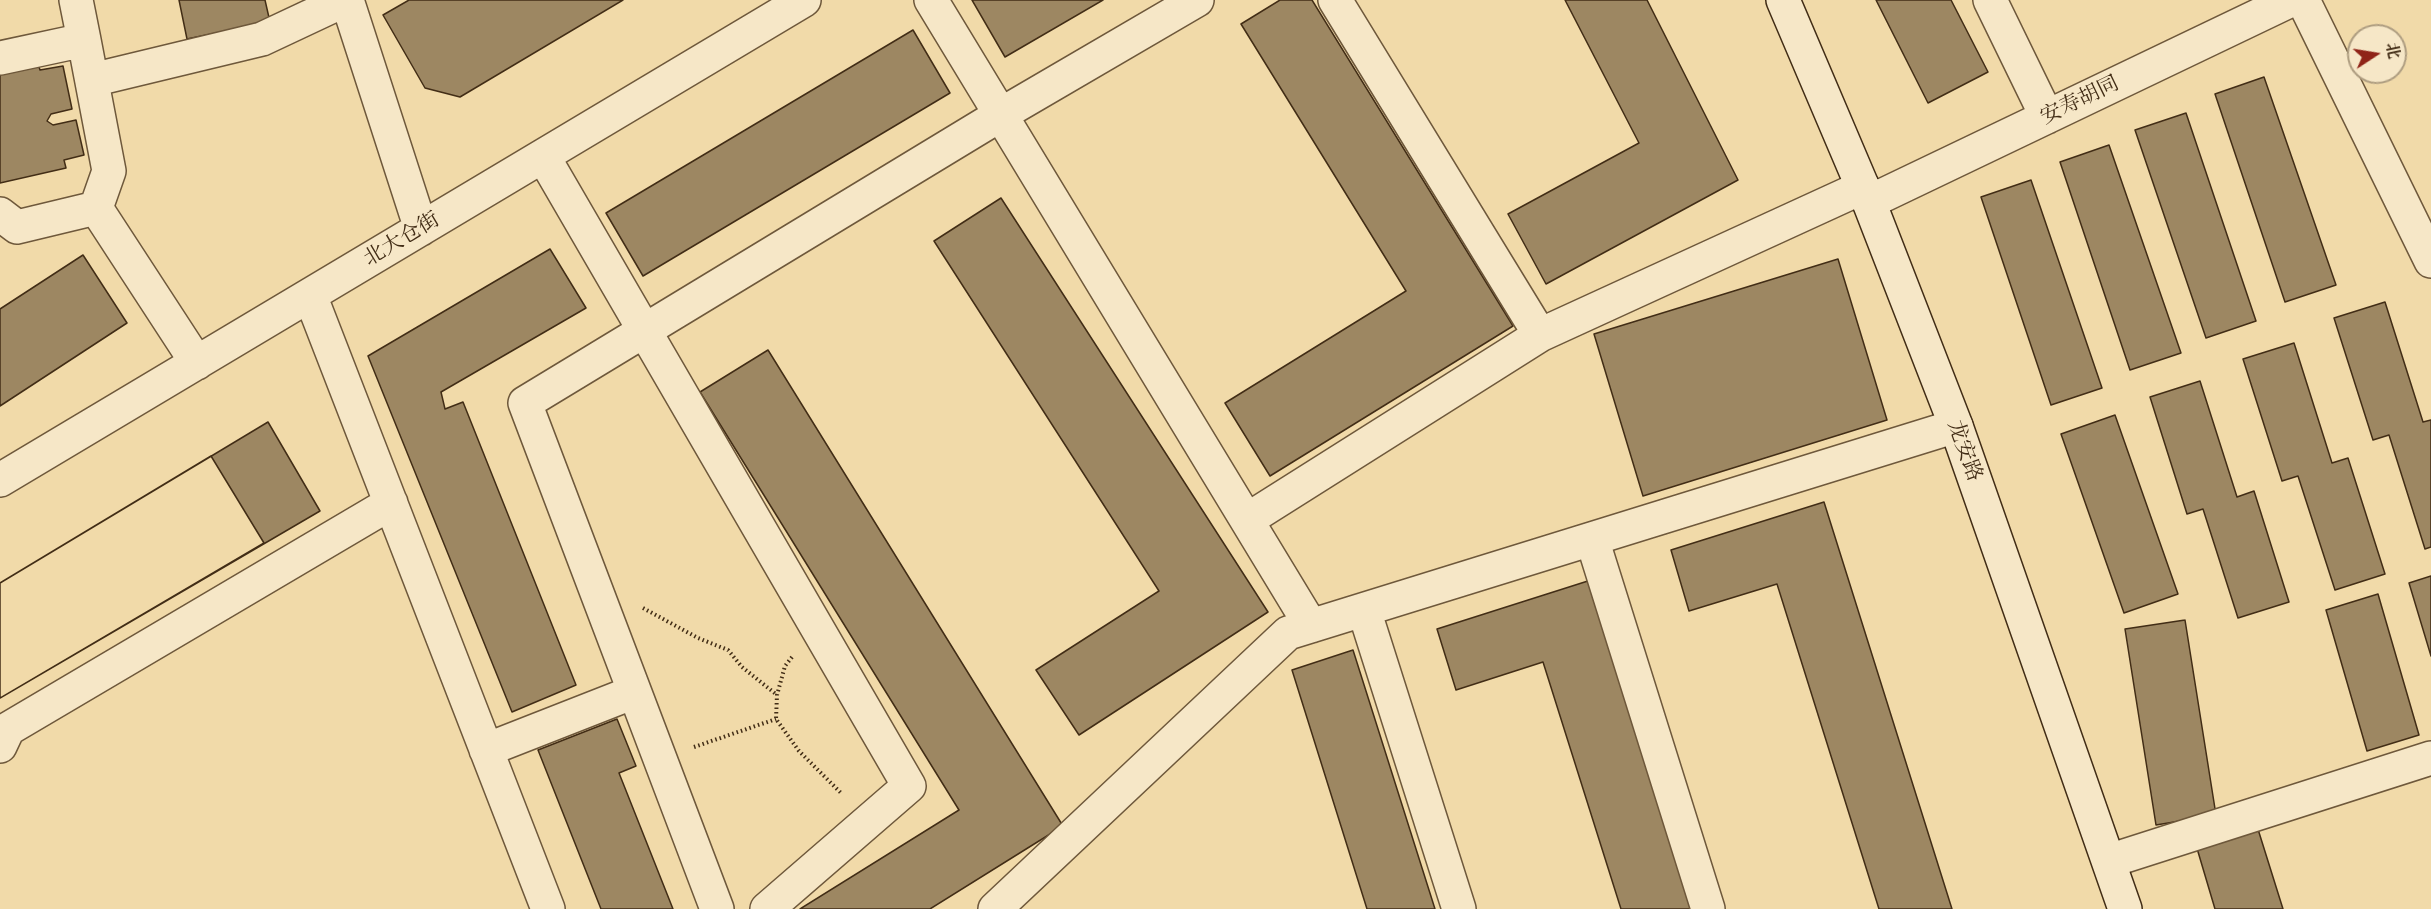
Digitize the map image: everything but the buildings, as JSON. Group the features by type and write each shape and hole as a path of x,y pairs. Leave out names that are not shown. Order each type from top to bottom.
{"street":[{"path":"76,0 109,171 96,208"},
{"path":"92,80 262,39 346,0 421,229"},
{"name":"北大仓街","path":"0,480 804,0"},
{"path":"930,0 1311,626"},
{"path":"717,909 525,403 1000,115 1197,0"},
{"path":"1335,0 1540,335"},
{"name":"龙安路","path":"1783,0 1866,195 1956,426 2126,909"},
{"path":"1990,0 2047,117"},
{"name":"安寿胡同","path":"1247,520 1540,335 2047,117 2254,8 2291,0"},
{"path":"2303,0 2431,261"},
{"path":"0,58 84,40"},
{"path":"543,156 909,786 767,909"},
{"path":"0,214 17,226 96,208"},
{"path":"96,208 197,363"},
{"path":"310,295 548,909"},
{"path":"994,909 1288,633 1956,426"},
{"path":"0,746 8,729 391,503"},
{"path":"1592,539 1708,909"},
{"path":"1364,610 1459,909"},
{"path":"486,750 634,692"},
{"path":"2109,861 2431,758"}],"path":[{"path":"604,612 632,602 698,638 728,650 742,667 777,694"},
{"path":"815,625 785,666 777,694 776,719 799,751 827,782 872,818"},
{"path":"660,758 776,719"}]}
